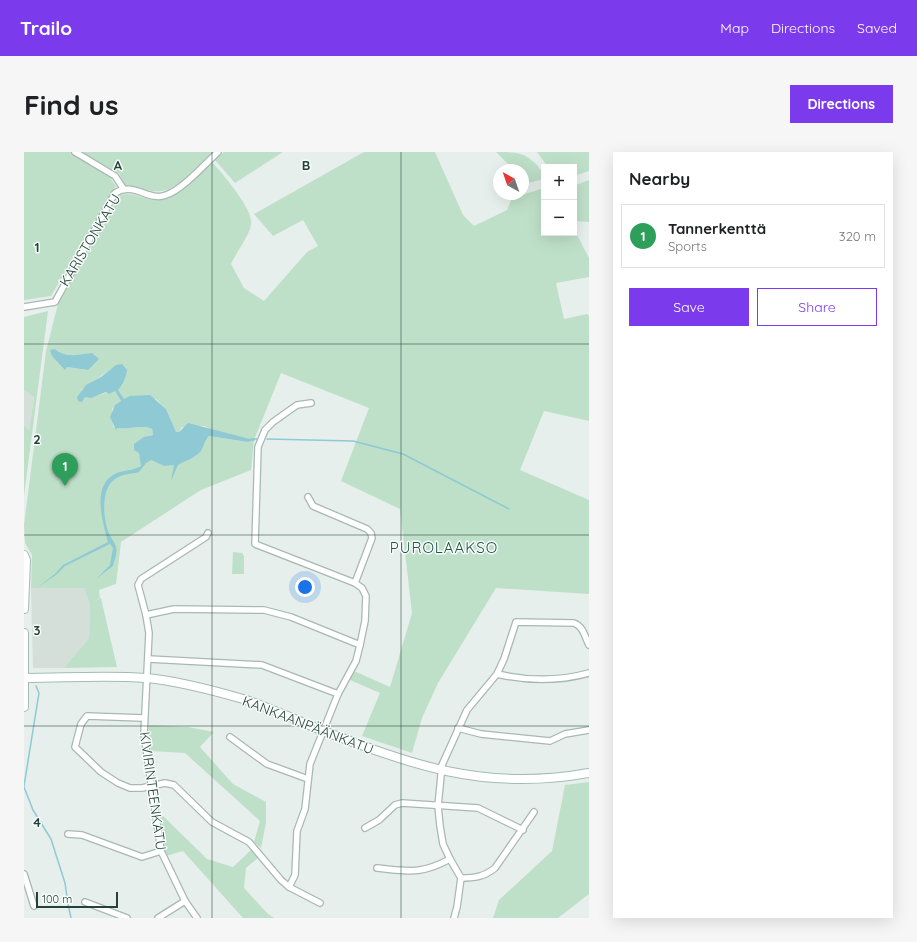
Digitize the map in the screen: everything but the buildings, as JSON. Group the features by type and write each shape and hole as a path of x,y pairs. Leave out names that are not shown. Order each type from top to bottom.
{"street":[{"path":"75,152 115,176 123,188"},
{"name":"KARISTONKATU","path":"24,307 55,302 115,192 123,188 134,189 151,196 165,195 181,186 218,152"},
{"path":"289,887 295,875 297,831 305,809 310,764 338,694 356,660 365,621 366,596 362,588 355,583 254,544 258,448 266,430 273,422 297,405 311,403"},
{"path":"308,497 313,506 367,529 371,533 372,538 355,583"},
{"name":"KIVIRINTEENKATU","path":"197,918 185,901 161,851 145,746 143,718 149,633 138,582 151,571 206,537 208,533"},
{"path":"24,555 26,560 24,609"},
{"path":"146,615 174,609 264,610 292,617 360,645"},
{"path":"454,918 458,908 461,878 443,844 438,806 442,765 458,728 467,710 497,674 514,626 520,621 574,623 579,625 589,645"},
{"path":"24,634 24,707"},
{"path":"148,659 262,665 338,694"},
{"path":"497,674 515,678 534,679 560,678 589,673"},
{"name":"KANKAANPÄÄNKATU","path":"25,678 100,676 147,678 175,682 244,700 409,762 441,771 473,777 521,780 547,779 589,773"},
{"path":"143,718 88,716 81,724 75,743 79,752 112,780 130,788 165,784 174,785 212,822 249,842 281,880 289,887 320,903"},
{"path":"458,728 481,734 550,741 564,734 589,730"},
{"path":"230,737 267,764 308,779"},
{"path":"365,828 379,820 395,805 402,803 438,806 471,806 522,830"},
{"path":"461,878 478,877 487,874 495,868 534,812"},
{"path":"68,834 82,835 142,857 161,851"},
{"path":"376,868 419,872 450,859"},
{"path":"24,874 34,906"},
{"path":"158,918 185,901"},
{"path":"85,902 126,918"}],"shaded area":[{"path":"24,390 34,396 29,430 24,425"},
{"path":"31,588 84,588 90,605 89,638 64,668 33,668"}],"green space":[{"path":"24,152 70,152 110,178 116,186 51,296 24,300"},
{"path":"81,152 214,152 175,186 162,191 157,191 125,186 119,173"},
{"path":"224,152 283,152 235,183 215,160"},
{"path":"364,152 435,152 463,215 474,226 507,210 511,200 529,200 529,193 541,189 541,236 577,235 589,258 589,277 556,283 564,319 587,314 589,316 589,421 544,411 520,470 589,500 589,594 496,588 438,683 422,718 412,753 362,736 380,693 350,680 354,671 390,687 412,613 400,509 341,481 369,408 281,373 254,440 251,470 201,490 121,542 116,584 99,590 100,598 95,601 101,598 117,667 64,668 89,638 90,605 84,588 31,588 32,555 25,543 24,525 46,351 58,304 120,195 132,194 159,200 168,198 184,189 212,162 237,192 251,219 248,234 231,264 244,288 264,301 307,252 318,246 303,220 273,236 254,214","holes":["55,349 69,355 92,353 88,370 67,367 52,356","111,369 118,390 124,400 156,399 166,409 176,432 179,432 182,427 204,426 212,430 253,440 248,442 209,436 203,443 202,450 190,459 178,464 164,466 151,460 141,460 139,453 147,436 153,435 152,429 139,427 116,429 113,426 112,409 121,401 115,391 92,397 85,397 81,390"]},
{"path":"496,152 515,153 528,157 541,170 541,180 529,183 529,164 508,164"},
{"path":"537,152 589,152 589,171 577,175 577,164 546,164"},
{"path":"589,180 589,222 577,221 577,185"},
{"path":"48,311 24,496 24,425 29,430 34,397 24,390 24,317"},
{"path":"233,552 242,553 244,556 244,574 232,574"},
{"path":"148,725 188,727 214,732 200,747 233,784 266,802 266,823 261,848 254,842 260,821 185,753 151,751"},
{"path":"589,782 589,894 558,918 493,918 499,900 552,851 565,785"},
{"path":"159,812 207,859 233,867 252,849 259,857 246,868 244,888 268,914 274,918 243,918 183,851 166,856"}],"water":[{"path":"55,349 68,355 92,353 99,359 88,370 67,367 65,370 52,356 50,350"},
{"path":"122,364 127,370 124,381 118,390 124,399 130,396 150,395 166,409 176,432 179,432 188,423 254,440 248,442 209,436 199,453 178,465 171,481 174,465 164,466 151,460 146,463 139,472 124,475 115,479 110,483 107,489 104,503 106,525 115,543 116,549 113,566 96,579 110,565 113,548 110,544 65,566 56,575 37,588 55,574 63,565 108,542 100,504 104,486 109,478 117,473 141,466 139,453 134,450 134,444 144,437 153,435 152,429 144,427 117,428 116,430 110,417 115,405 121,401 115,391 109,394 106,392 91,398 85,397 82,402 78,401 77,397 86,385 101,377 116,365"}],"waterway":[{"path":"254,440 251,439 257,439"},
{"path":"267,439 353,441 403,454 509,509"},
{"path":"24,786 39,693 36,686"},
{"path":"24,787 33,810 51,839 65,883 67,897"},
{"path":"68,904 71,918"}],"place":[{"name":"Tannerkenttä","path":"65,486"}],"district":[{"name":"PUROLAAKSO","path":"444,548"}]}
